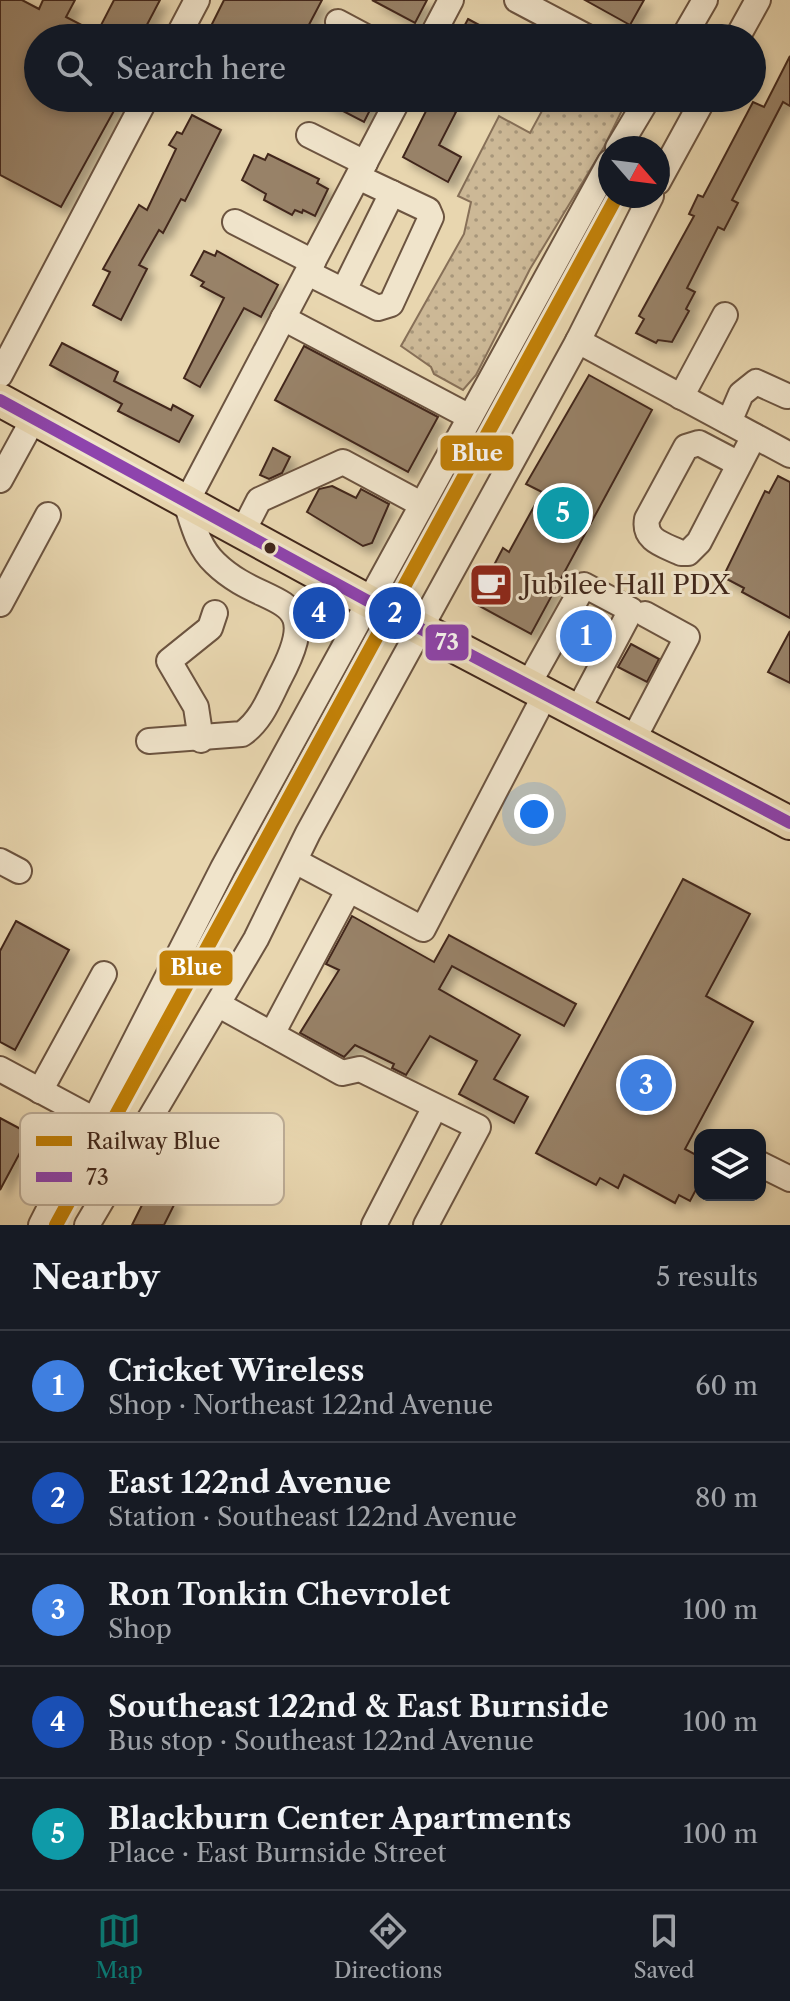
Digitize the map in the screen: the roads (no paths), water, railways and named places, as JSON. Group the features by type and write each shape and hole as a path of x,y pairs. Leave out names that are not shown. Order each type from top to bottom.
{"main road":[{"path":"0,400 395,615 790,823"}],"street":[{"path":"184,24 197,0"},
{"path":"438,24 451,0"},
{"path":"517,0 562,24"},
{"path":"691,24 705,0"},
{"path":"745,24 758,0"},
{"path":"338,22 342,24"},
{"path":"0,375 139,112"},
{"path":"149,741 201,740 242,734 255,725 296,648 299,622 285,606 230,576 211,560 199,543 186,503 392,112"},
{"path":"625,136 640,112"},
{"path":"670,160 696,112"},
{"path":"235,222 344,290 385,308 398,290 432,222 428,210 392,193 309,135"},
{"path":"154,1113 219,1005 295,861 395,615 421,504 598,184"},
{"path":"344,290 392,193"},
{"path":"99,1113 223,868 578,341 645,208"},
{"path":"681,397 725,315"},
{"path":"283,318 470,417"},
{"path":"578,341 790,455"},
{"path":"729,422 741,394 756,382 787,396"},
{"path":"0,480 34,418"},
{"path":"739,464 699,443 686,447 647,519 646,527 651,538 681,553 694,548 739,464 754,436"},
{"path":"242,533 259,500 343,462 421,504"},
{"path":"0,604 48,515"},
{"path":"295,861 423,929 584,585 631,610 577,712"},
{"path":"201,740 196,707 169,661 210,628 215,613"},
{"path":"633,740 687,637 645,614"},
{"path":"272,1034 348,891"},
{"path":"40,1091 104,974"},
{"path":"219,1005 342,1073 360,1069 478,1127 426,1225"},
{"path":"0,1069 82,1113"},
{"path":"374,1225 435,1107"},
{"path":"766,1167 790,1179"},
{"path":"41,1225 51,1205"},
{"path":"87,1225 99,1205"}],"rail line":[{"name":"Blue","path":"117,1113 610,208"},
{"name":"Blue","path":"56,1225 67,1205"}],"place":[{"name":"Blackburn Center Apartments","path":"563,513"},
{"name":"Jubilee Hall PDX","path":"491,585"},
{"name":"Southeast 122nd & East Burnside","path":"319,613"},
{"name":"East 122nd Avenue","path":"395,613"},
{"name":"Cricket Wireless","path":"586,636"},
{"name":"Ron Tonkin Chevrolet","path":"646,1085"}]}
